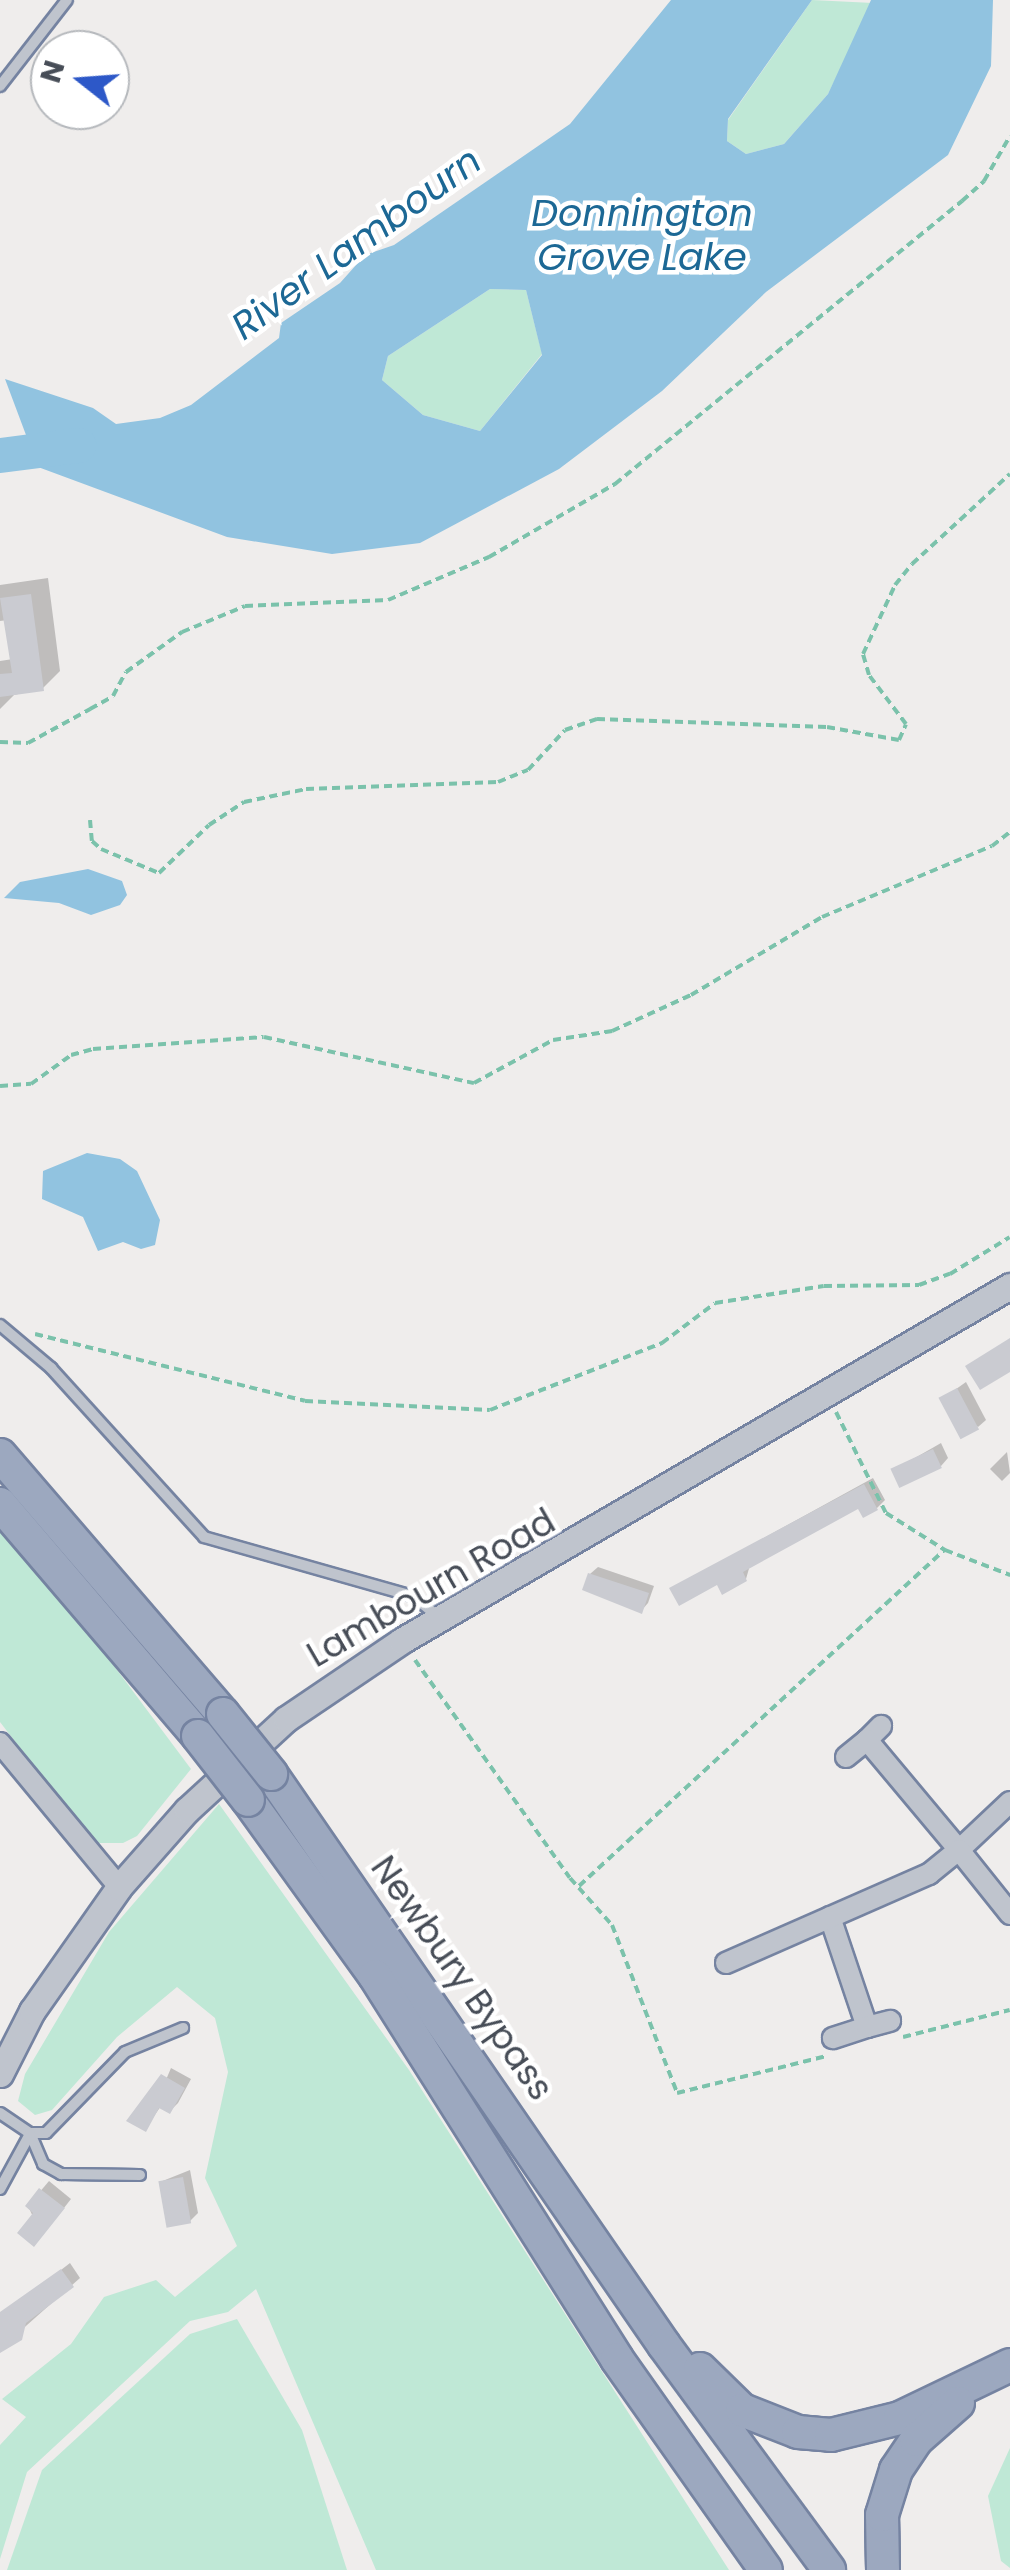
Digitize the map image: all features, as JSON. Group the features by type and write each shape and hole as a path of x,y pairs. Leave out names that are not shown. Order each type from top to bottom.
{"highway":[{"name":"Newbury Bypass","path":"0,1455 270,1774 629,2293 829,2570"},
{"name":"Newbury Bypass","path":"0,1504 198,1736 376,1976 618,2358 762,2570"},
{"path":"629,2293 720,2392 742,2410 798,2432 860,2432 1005,2368"},
{"path":"883,2570 882,2514 896,2470 930,2424 1005,2368"}],"street":[{"name":"Lambourn Road","path":"0,2074 41,1998 119,1887 187,1810 286,1719 440,1618 1010,1286"},
{"path":"846,1758 874,1733 1010,1914"},
{"path":"0,1742 119,1887"},
{"path":"726,1962 929,1874 1010,1802"},
{"path":"830,1917 867,2027"},
{"path":"838,2045 867,2027 895,2029"}],"lane":[{"path":"0,86 67,0"},
{"path":"0,1325 50,1368 204,1537 413,1596 440,1618"},
{"path":"0,2113 30,2133 46,2134 126,2052 182,2028"},
{"path":"30,2133 43,2164 62,2174 140,2175"},
{"path":"0,2189 30,2133"}],"path":[{"path":"0,742 28,743 90,710 113,696 126,672 182,632 245,606 388,600 489,557 614,484 962,202 1010,136"},
{"path":"90,820 92,841 101,849 159,874 209,825 244,802 306,789 498,782 528,770 565,730 597,719 827,727 899,740 906,724 869,675 864,654 912,564 1010,474"},
{"path":"0,1086 31,1084 71,1055 92,1050 264,1036 474,1084 552,1040 612,1031 675,1002 822,917 992,846 1010,832"},
{"path":"30,1332 267,1394 490,1410 662,1343 716,1303 824,1286 919,1285 950,1274 1010,1236"},
{"path":"827,1395 886,1513 946,1550 1010,1575"},
{"path":"579,1886 946,1550"},
{"path":"402,1641 579,1886 612,1925 677,2093 838,2045"},
{"path":"895,2029 1010,2010"}],"green space":[{"path":"812,0 873,3 828,94 784,144 746,154 727,141 728,120"},
{"path":"490,289 526,290 542,354 480,431 423,415 382,380 388,356"},
{"path":"0,1532 82,1623 191,1769 137,1836 123,1843 93,1843 0,1722"},
{"path":"219,1804 409,2070 729,2570 376,2570 256,2289 228,2312 190,2321 27,2472 0,2559 0,2445 26,2417 2,2399 71,2344 104,2297 156,2280 175,2297 237,2246 205,2178 228,2072 215,2018 177,1987 117,2037 52,2110 35,2115 18,2101 25,2074 109,1932"},
{"path":"237,2319 302,2430 347,2570 7,2570 42,2470 190,2334"},
{"path":"1010,2448 1010,2568 1001,2561 988,2496"}],"water":[{"name":"Donnington Grove Lake","path":"671,0 812,0 728,119 727,141 746,154 784,144 828,94 871,0 993,0 991,66 948,155 766,292 662,391 559,469 420,543 332,554 227,537 38,467 5,379 93,408 116,424 160,418 191,405 279,338 281,323 340,283 365,255 394,245 570,124","holes":["490,289 526,290 542,355 480,431 423,415 382,380 388,356"]},
{"path":"88,869 122,881 127,895 120,905 91,915 59,903 4,898 20,882"},
{"path":"87,1153 120,1159 137,1171 160,1220 155,1245 141,1249 123,1242 98,1251 83,1217 42,1199 43,1171"}],"building":[{"path":"31,594 44,691 0,697 0,674 12,673 0,598"},
{"path":"1010,1338 1010,1372 980,1390 965,1366"},
{"path":"957,1388 979,1429 961,1439 938,1398"},
{"path":"933,1449 942,1468 899,1488 890,1469"},
{"path":"864,1484 878,1510 863,1518 858,1509 743,1572 747,1581 722,1595 717,1585 679,1606 669,1588"},
{"path":"588,1573 649,1593 642,1614 582,1590"},
{"path":"161,2074 185,2088 170,2114 159,2108 146,2132 126,2121"},
{"path":"183,2177 191,2223 167,2228 158,2181"},
{"path":"39,2188 65,2208 34,2247 17,2233 33,2213 25,2206"},
{"path":"61,2269 74,2287 26,2323 22,2340 0,2353 0,2312"}],"waterway":[{"name":"River Lambourn","path":"0,455 78,445"}]}
